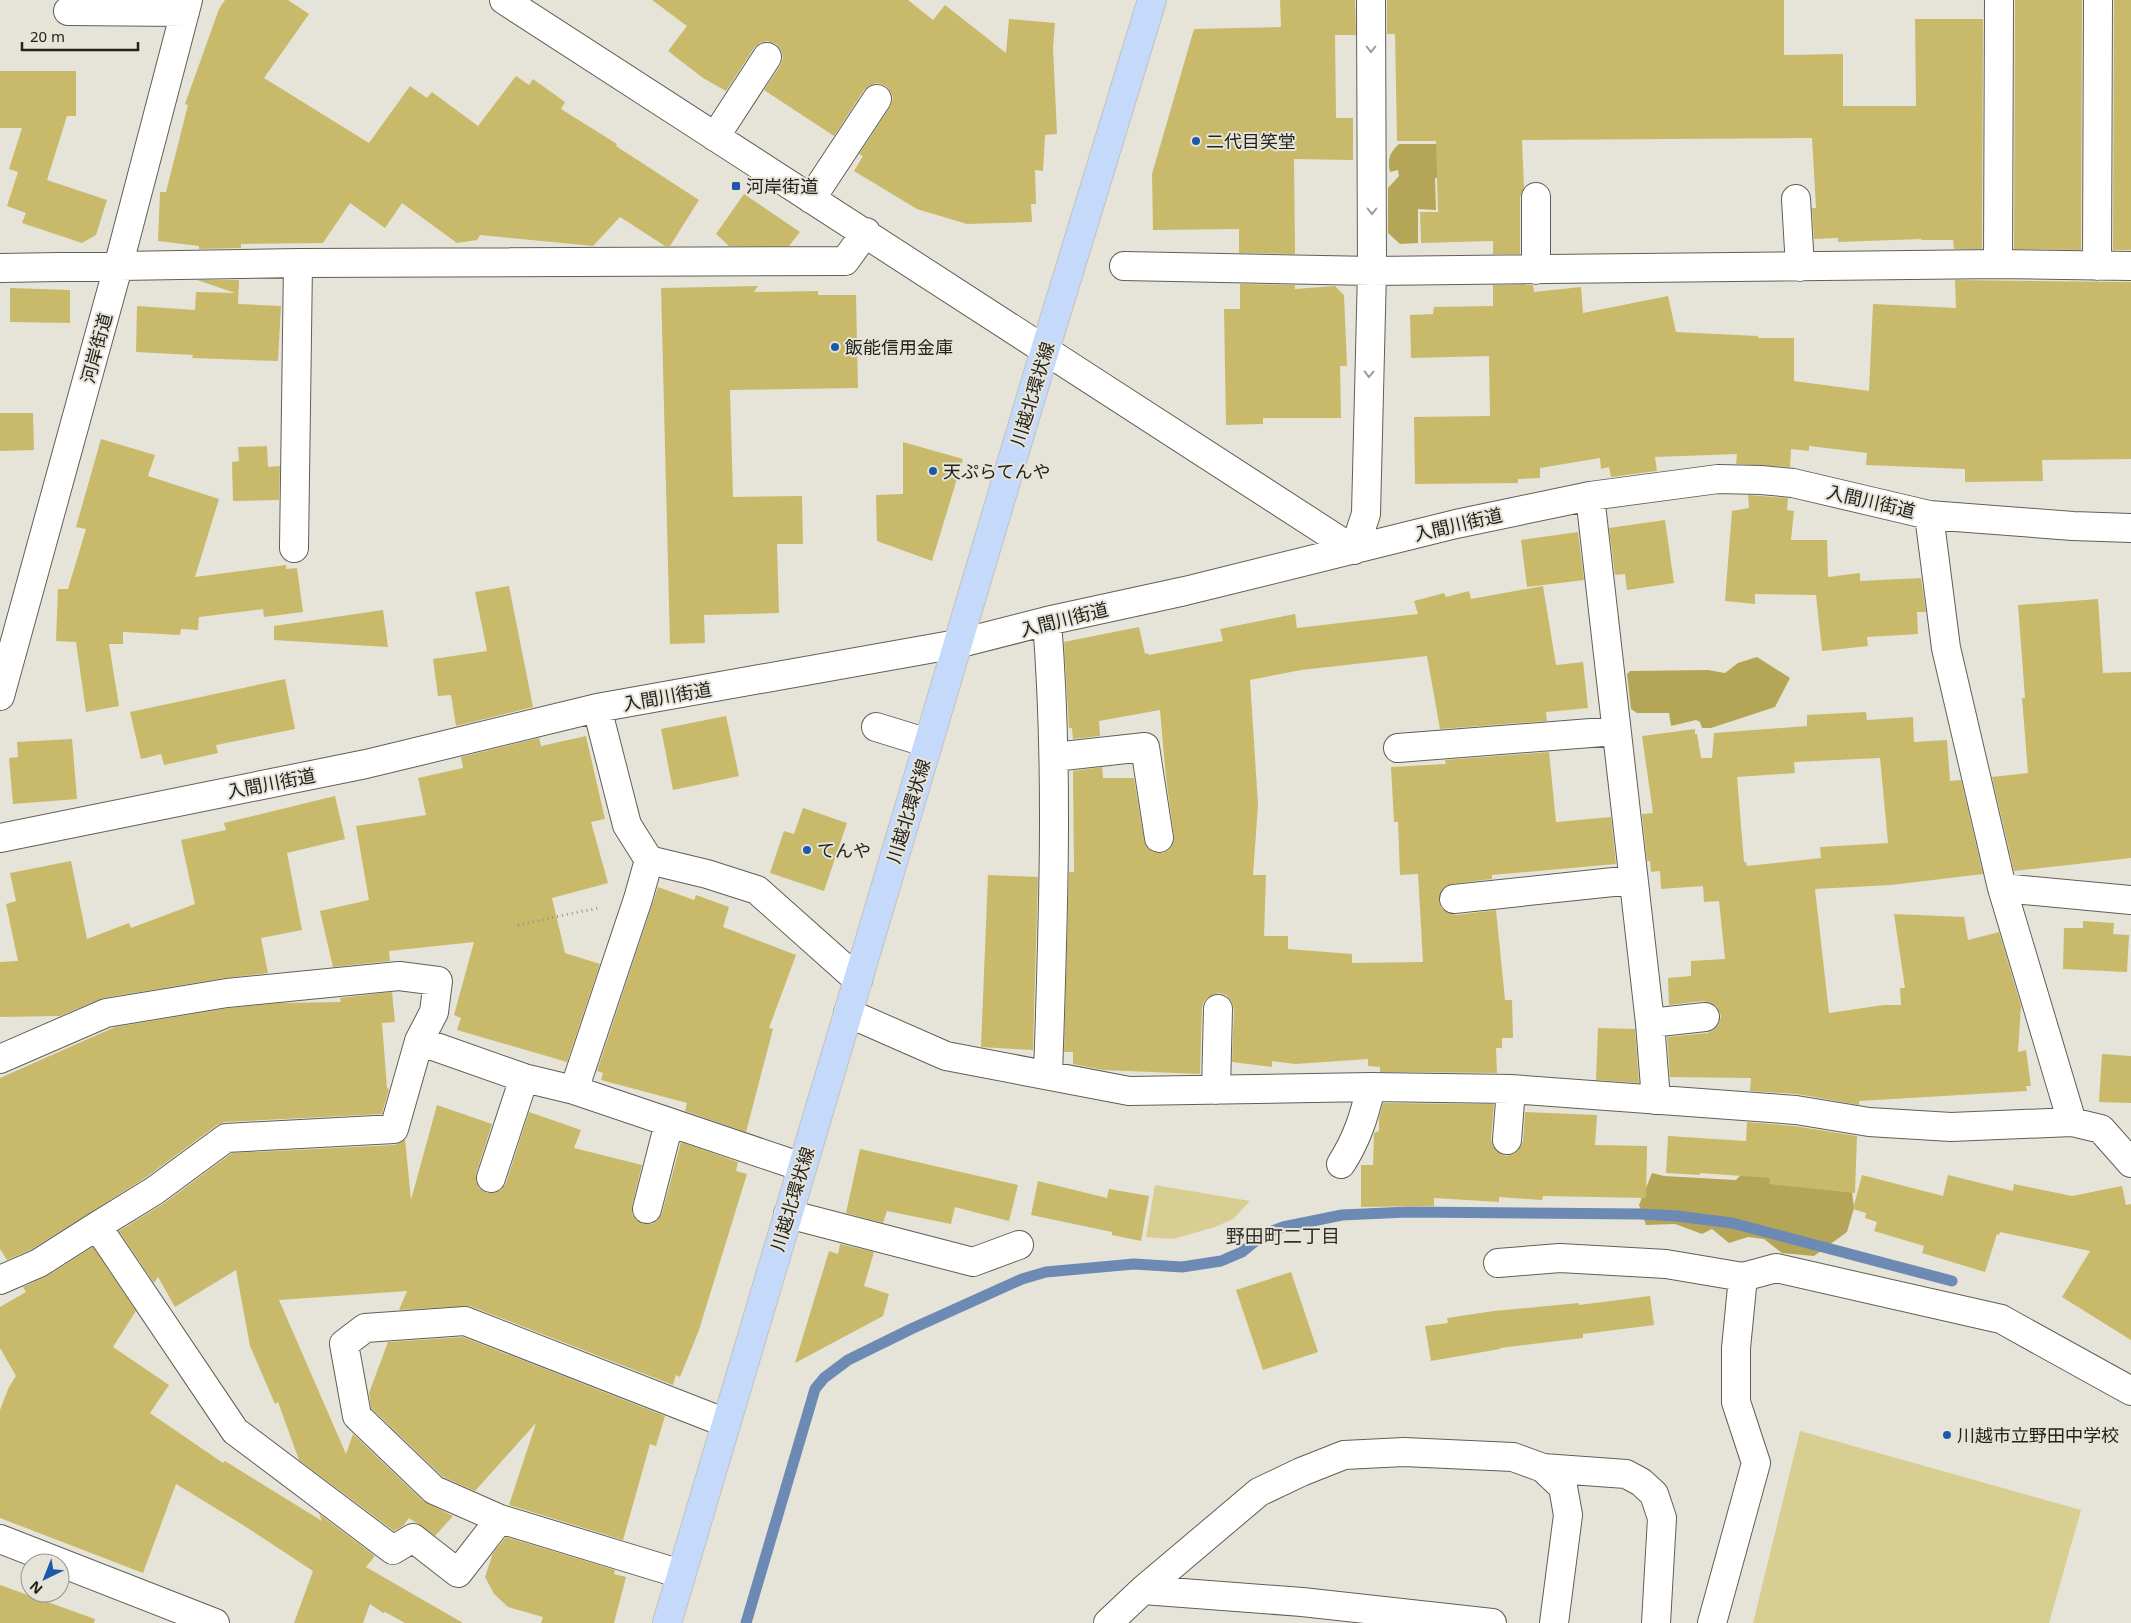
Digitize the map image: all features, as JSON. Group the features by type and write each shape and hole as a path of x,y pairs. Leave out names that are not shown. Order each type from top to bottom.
{"main road":[{"name":"川越北環状線","path":"667,1623 957,644 1152,0"}],"street":[{"path":"504,0 811,199 866,232 1354,550 1366,514 1372,271 1371,0"},
{"path":"1998,264 1999,0"},
{"path":"2096,266 2098,0"},
{"path":"68,11 186,6"},
{"name":"河岸街道","path":"1,686 118,267 186,6"},
{"path":"715,137 767,57"},
{"path":"811,199 877,99"},
{"path":"1536,197 1536,270"},
{"path":"1796,199 1800,267"},
{"path":"0,268 298,263 845,261 866,232"},
{"path":"294,548 298,263"},
{"path":"1124,266 1372,271 1998,264 2131,266"},
{"name":"入間川街道","path":"0,838 366,764 598,708 786,684 1047,621 1185,591 1465,522 1590,496 1718,479 1761,480 1793,483 1929,515 2073,526 2131,528"},
{"path":"1590,496 1632,880 1650,1023 1656,1100"},
{"path":"1929,515 1946,648 2002,888 2072,1122"},
{"path":"1047,621 1052,678 1054,757 1054,877 1048,1075"},
{"path":"598,708 627,825 649,860 707,874 757,890 858,980"},
{"path":"876,727 928,743"},
{"path":"1398,748 1616,731"},
{"path":"1054,757 1145,747 1159,838"},
{"path":"574,1090 638,899 649,860"},
{"path":"1454,899 1632,880"},
{"path":"2002,888 2131,900"},
{"path":"0,1059 106,1014 227,993 399,976 438,981 434,1012 419,1041 394,1129 226,1138 154,1191 39,1263 0,1280"},
{"path":"1216,1090 1218,1009"},
{"path":"848,1013 946,1056 1129,1091 1371,1087 1511,1088 1796,1110 1869,1122 1951,1127 2072,1122 2101,1129 2131,1133"},
{"path":"1650,1023 1705,1017"},
{"path":"419,1041 524,1078 574,1090 802,1167"},
{"path":"491,1178 524,1078"},
{"path":"1341,1164 1355,1143 1365,1114 1371,1087"},
{"path":"1507,1140 1511,1088"},
{"path":"647,1209 669,1123"},
{"path":"2101,1129 2131,1163"},
{"path":"788,1214 973,1262 1019,1244"},
{"path":"97,1226 235,1431 393,1550 413,1538 458,1572 500,1519"},
{"path":"1498,1263 1560,1258 1666,1264 1743,1277 1776,1268 2001,1319 2131,1391"},
{"path":"1712,1623 1756,1463 1736,1402 1736,1348 1743,1277"},
{"path":"681,1574 500,1519 434,1490 357,1416 344,1344 365,1328 465,1322 726,1423"},
{"path":"1108,1623 1143,1590 1259,1492 1301,1472 1344,1455 1404,1452 1513,1457 1543,1468 1626,1474 1640,1482 1654,1494 1662,1518 1656,1623"},
{"path":"1543,1468 1563,1486 1568,1515 1554,1623"},
{"path":"0,1539 215,1623"},
{"path":"1143,1590 1301,1612 1492,1623"}],"path":[{"path":"518,924 638,899"}],"shaded area":[{"path":"1399,144 1442,144 1477,177 1435,178 1436,210 1418,209 1418,243 1400,244 1388,233 1388,188 1399,176 1398,170 1390,172 1389,160 1391,153"},
{"path":"1757,657 1790,678 1775,707 1711,728 1702,728 1700,722 1696,720 1671,726 1669,713 1637,713 1631,709 1627,674 1630,671 1708,670 1725,673 1738,663"},
{"path":"1761,1153 1851,1184 1854,1208 1847,1232 1814,1256 1782,1253 1764,1239 1748,1237 1729,1243 1712,1229 1702,1234 1675,1224 1646,1225 1639,1205 1652,1173 1664,1176 1736,1180"},
{"path":"1155,1185 1250,1201 1233,1219 1215,1227 1173,1239 1146,1237"},
{"path":"1800,1431 2081,1510 2049,1623 1753,1623"}],"building":[{"path":"225,0 288,0 309,14 264,78 369,143 410,86 427,98 432,92 478,126 516,76 529,85 533,79 565,102 561,109 617,144 616,146 699,200 670,246 665,246 620,217 593,246 480,235 477,240 457,243 402,203 385,228 350,203 323,243 241,244 241,248 199,249 199,246 158,241 160,192 166,192 188,105 185,104 219,9"},
{"path":"652,0 908,0 933,20 945,5 1006,53 1009,19 1055,23 1053,47 1057,134 1045,135 1043,171 1035,170 1036,204 1031,204 1032,222 967,224 917,209 854,171 863,156 859,154 890,107 893,99 891,92 886,86 877,83 870,85 864,90 834,136 764,90 780,66 783,58 781,50 776,44 767,41 760,43 754,48 726,91 703,78 668,51 687,26"},
{"path":"1280,0 1355,0 1356,35 1335,35 1336,118 1353,118 1353,160 1294,159 1295,254 1239,253 1239,229 1153,230 1152,174 1194,29 1281,27"},
{"path":"1387,0 1784,0 1784,55 1843,54 1843,106 1916,106 1915,19 1983,19 1982,249 1954,249 1953,240 1921,239 1838,242 1838,238 1814,239 1812,208 1816,208 1812,138 1522,140 1524,188 1520,197 1520,254 1493,254 1493,241 1421,243 1420,212 1438,212 1436,141 1397,141 1395,34 1387,34"},
{"path":"2015,0 2082,0 2081,250 2014,249"},
{"path":"2114,0 2131,0 2131,250 2113,250"},
{"path":"0,71 76,71 76,116 67,116 47,180 107,200 96,235 82,243 22,223 26,213 7,206 18,172 9,169 22,128 0,128"},
{"path":"744,194 800,232 789,246 729,246 716,234"},
{"path":"197,280 239,280 238,304 281,306 278,361 192,358 193,355 136,352 137,306 195,310 196,292 235,293"},
{"path":"1955,280 2131,282 2131,459 2042,460 2043,481 1965,482 1965,469 1866,465 1867,453 1809,446 1809,451 1791,449 1790,467 1736,464 1737,454 1655,457 1657,471 1611,477 1609,467 1601,469 1600,458 1540,468 1540,478 1518,479 1518,483 1415,484 1414,417 1490,416 1489,356 1411,358 1410,315 1433,314 1434,307 1493,306 1493,285 1533,285 1534,292 1581,287 1583,313 1668,296 1676,332 1758,336 1758,338 1794,338 1794,381 1869,391 1873,304 1956,308"},
{"path":"1240,284 1295,285 1295,289 1335,286 1344,295 1347,366 1340,366 1341,418 1263,418 1263,424 1226,425 1224,309 1240,309"},
{"path":"758,286 754,292 818,291 818,295 856,295 858,388 730,390 733,497 802,496 803,544 777,544 779,613 704,615 705,643 670,644 661,288"},
{"path":"10,288 70,290 70,323 10,322"},
{"path":"0,413 33,413 34,450 0,451"},
{"path":"101,439 155,455 148,476 219,499 195,577 286,565 286,569 297,568 303,612 264,617 263,609 199,617 198,630 181,629 180,635 123,632 123,644 109,644 119,706 86,712 76,642 56,641 58,589 68,589 86,529 76,527"},
{"path":"903,442 963,459 932,561 877,541 876,495 903,494"},
{"path":"267,446 268,467 280,466 279,500 233,501 232,462 239,461 238,447"},
{"path":"1748,495 1788,498 1787,510 1794,511 1791,540 1827,540 1828,577 1860,573 1860,581 1921,578 1926,612 1917,612 1918,634 1867,637 1868,646 1822,651 1816,595 1755,594 1755,604 1725,601 1732,511 1749,508"},
{"path":"1665,520 1674,583 1627,590 1625,574 1615,575 1609,528"},
{"path":"1578,532 1584,580 1527,587 1521,540"},
{"path":"509,586 533,707 456,726 451,695 438,696 433,659 487,651 475,592"},
{"path":"1543,586 1556,665 1583,662 1588,708 1546,712 1547,721 1440,729 1427,656 1301,670 1250,680 1258,805 1253,875 1266,875 1264,936 1288,936 1288,949 1352,954 1352,963 1423,962 1418,874 1400,875 1398,822 1394,822 1391,767 1446,764 1445,760 1549,752 1556,822 1611,817 1616,864 1492,875 1492,879 1452,884 1444,887 1440,893 1439,901 1441,908 1448,913 1456,915 1496,910 1505,1000 1512,1000 1513,1038 1502,1038 1502,1048 1496,1048 1497,1073 1380,1072 1380,1067 1368,1066 1368,1059 1295,1064 1272,1061 1272,1067 1232,1062 1234,1009 1226,995 1219,993 1210,996 1204,1001 1202,1008 1200,1074 1103,1070 1073,1064 1073,1052 1064,1052 1069,872 1074,872 1073,771 1102,767 1103,778 1134,778 1144,840 1147,847 1153,852 1162,853 1169,850 1173,844 1174,836 1166,778 1160,710 1099,721 1100,736 1073,739 1072,728 1069,728 1064,642 1139,627 1145,654 1148,653 1149,655 1223,641 1220,629 1295,614 1297,628 1418,614 1414,601 1444,593 1446,597 1469,591 1471,599"},
{"path":"2098,599 2103,673 2131,672 2131,858 2014,871 1992,777 2028,773 2022,698 2025,698 2018,605"},
{"path":"383,610 388,647 274,640 274,626"},
{"path":"285,679 295,729 216,745 218,753 164,765 161,754 141,759 130,712"},
{"path":"1866,712 1867,720 1913,717 1914,742 1947,740 1950,781 1961,780 1983,874 1891,885 1815,889 1829,1013 1884,1005 1901,1005 1900,988 1905,988 1894,914 1964,917 1968,940 1999,932 2021,1006 2018,1052 2026,1050 2031,1086 2026,1086 2027,1091 1859,1101 1859,1105 1797,1094 1750,1091 1751,1078 1670,1077 1667,1037 1707,1033 1714,1030 1719,1024 1721,1016 1717,1007 1703,1001 1669,1005 1668,978 1691,976 1691,961 1725,959 1719,901 1704,902 1703,886 1661,889 1660,871 1651,872 1650,861 1647,861 1642,814 1653,813 1642,736 1695,729 1701,758 1712,758 1714,733 1807,726 1807,715","holes":["1880,758 1888,843 1820,847 1821,858 1747,866 1746,862 1744,862 1737,777 1795,773 1794,762"]},
{"path":"726,716 739,776 673,790 661,729"},
{"path":"586,736 605,819 591,822 608,883 552,898 565,953 600,964 567,1062 457,1030 461,1018 454,1015 474,942 389,951 390,961 333,967 320,911 369,900 356,826 426,815 418,778 463,768 461,757 539,738 541,746"},
{"path":"72,739 77,799 13,804 9,758 18,757 17,742"},
{"path":"335,796 345,839 287,853 302,930 261,938 268,973 103,998 60,1016 0,1017 0,962 18,961 6,904 16,901 10,873 71,861 87,939 129,923 131,928 195,904 181,840 226,830 224,823"},
{"name":"てんや","path":"803,808 847,823 824,891 770,873 784,831 794,834"},
{"path":"988,875 1038,877 1033,1050 981,1047"},
{"path":"658,887 694,900 696,895 729,907 723,927 796,955 769,1028 773,1029 746,1132 685,1111 687,1103 601,1080 603,1073 597,1071"},
{"path":"2083,921 2114,923 2113,934 2129,935 2127,972 2063,969 2064,928 2083,928"},
{"path":"392,992 395,1022 382,1023 387,1088 389,1089 382,1114 225,1122 217,1125 145,1178 32,1249 7,1260 0,1249 0,1078 115,1027 229,1008 280,1003 341,1002 340,998"},
{"path":"1598,1028 1635,1029 1639,1083 1596,1080"},
{"path":"2102,1054 2131,1056 2131,1103 2099,1102"},
{"path":"1383,1103 1494,1104 1491,1139 1493,1146 1499,1153 1506,1156 1514,1154 1520,1148 1523,1141 1525,1112 1597,1115 1595,1145 1647,1146 1646,1198 1543,1196 1542,1200 1499,1197 1499,1202 1434,1198 1434,1206 1361,1207 1361,1165 1373,1165 1374,1133 1379,1131 1379,1118"},
{"path":"437,1105 492,1124 476,1174 479,1188 487,1193 501,1190 506,1183 529,1112 581,1130 574,1148 642,1165 632,1206 632,1214 636,1220 643,1224 652,1224 658,1220 662,1213 681,1142 738,1162 736,1171 747,1174 699,1330 680,1377 676,1375 673,1385 470,1306 399,1310 407,1291 279,1300 346,1454 353,1434 423,1501 453,1516 435,1536 409,1518 402,1527 394,1531 299,1460 278,1402 275,1404 250,1346 236,1270 175,1307 158,1277 154,1283 119,1231 163,1204 232,1153 395,1145 405,1139 411,1200"},
{"path":"1747,1122 1794,1126 1857,1136 1855,1193 1769,1184 1770,1178 1700,1173 1700,1175 1666,1173 1668,1136 1746,1141"},
{"path":"860,1149 1018,1185 1009,1221 955,1207 951,1224 887,1211 883,1223 846,1213"},
{"path":"1862,1175 1943,1196 1948,1175 2013,1191 2014,1184 2072,1196 2122,1186 2126,1205 2131,1204 2131,1340 2062,1297 2090,1251 2000,1232 1999,1235 1997,1234 1985,1272 1922,1253 1924,1246 1874,1231 1877,1222 1865,1218 1866,1213 1853,1209"},
{"path":"1038,1181 1107,1198 1109,1189 1149,1196 1141,1241 1112,1235 1112,1232 1031,1215"},
{"path":"840,1244 874,1252 864,1286 889,1294 883,1316 795,1363 829,1251 838,1254"},
{"path":"93,1247 136,1311 113,1347 169,1385 150,1413 223,1463 225,1461 322,1521 319,1514 375,1556 366,1567 463,1623 405,1623 385,1612 383,1613 370,1604 363,1623 294,1623 313,1571 176,1484 143,1573 0,1518 0,1410 9,1387 16,1376 0,1348 0,1307 26,1292 23,1287 47,1276"},
{"path":"1291,1272 1318,1352 1263,1370 1236,1290"},
{"path":"1650,1296 1654,1325 1583,1334 1583,1338 1500,1348 1431,1361 1425,1326 1448,1323 1447,1318 1494,1311 1579,1303 1579,1305"},
{"path":"463,1337 665,1416 656,1446 650,1444 623,1540 509,1505 536,1423 475,1491 443,1477 371,1408 369,1393 388,1342"},
{"path":"506,1537 615,1570 614,1574 626,1577 614,1623 541,1623 543,1617 508,1607 494,1594 485,1577 493,1553"},
{"path":"0,1585 20,1592 20,1603 50,1603 95,1619 94,1623 0,1623"}],"waterway":[{"path":"746,1623 815,1389 824,1378 848,1360 911,1329 1022,1279 1046,1272 1134,1264 1182,1267 1221,1261 1242,1252 1264,1234 1283,1227 1342,1215 1408,1212 1640,1214 1677,1216 1732,1223 1952,1281"}],"place":[{"name":"二代目笑堂","path":"1196,141"},
{"name":"河岸街道","path":"736,186"},
{"name":"飯能信用金庫","path":"835,347"},
{"name":"天ぷらてんや","path":"933,471"},
{"name":"てんや","path":"807,850"},
{"name":"川越市立野田中学校","path":"1947,1435"}],"district":[{"name":"野田町二丁目","path":"1283,1236"}]}
